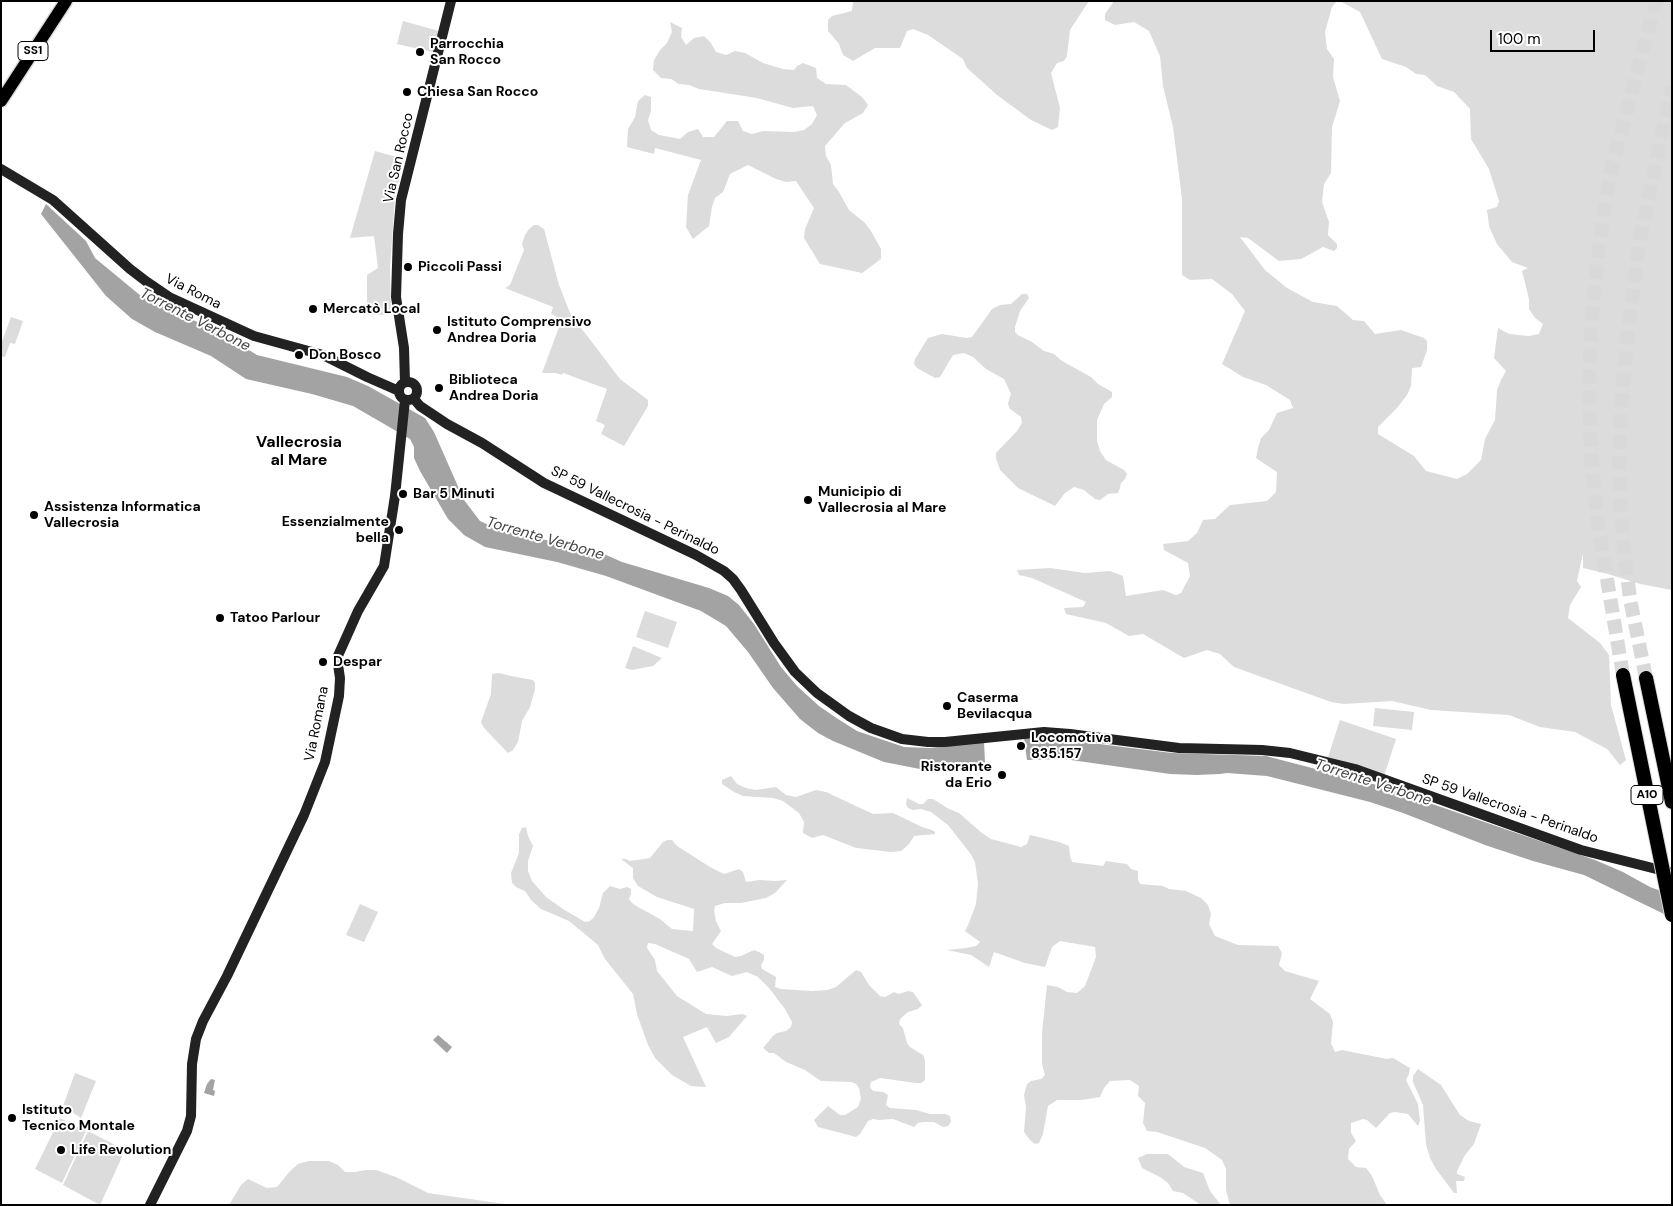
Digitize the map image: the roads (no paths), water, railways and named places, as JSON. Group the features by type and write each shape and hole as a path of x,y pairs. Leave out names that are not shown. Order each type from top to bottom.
{"highway":[{"name":"A10","path":"1623,675 1672,916"},
{"name":"A10","path":"1646,678 1672,802"}],"main road":[{"name":"SS1","path":"1,101 66,1"},
{"name":"Via San Rocco","path":"402,386 404,348 396,297 401,200 451,1"},
{"name":"Via Roma","path":"1,169 53,200 136,273 169,297 254,336 323,356 367,377 402,386"},
{"path":"413,383 417,388 417,394 409,400 400,396 402,386 413,383"},
{"name":"Via Romana","path":"150,1205 187,1131 191,1116 192,1064 196,1039 203,1021 227,976 304,814 326,762 339,696 338,658 358,611 384,566 395,496 401,435 409,400"},
{"name":"SP 59 Vallecrosia - Perinaldo","path":"409,400 551,487 696,555 724,571 741,590 785,660 795,672 817,693 849,716 871,728 902,739 928,742 1044,732 1179,748 1262,750 1290,753 1355,769 1582,850 1672,873"}],"tunnel":[{"path":"1623,675 1598,525 1591,458 1589,389 1591,323 1603,216 1612,167 1656,1"},
{"path":"1646,678 1630,599 1624,548 1619,464 1621,405 1628,329 1640,240 1672,87"}],"place":[{"name":"Parrocchia San Rocco","path":"420,52"},
{"name":"Chiesa San Rocco","path":"407,92"},
{"name":"Piccoli Passi","path":"408,267"},
{"name":"Mercatò Local","path":"313,309"},
{"name":"Istituto Comprensivo Andrea Doria","path":"437,330"},
{"name":"Don Bosco","path":"299,355"},
{"name":"Biblioteca Andrea Doria","path":"439,388"},
{"name":"Bar 5 Minuti","path":"403,494"},
{"name":"Municipio di Vallecrosia al Mare","path":"808,500"},
{"name":"Assistenza Informatica Vallecrosia","path":"34,515"},
{"name":"Essenzialmente bella","path":"399,530"},
{"name":"Tatoo Parlour","path":"220,618"},
{"name":"Despar","path":"323,662"},
{"name":"Caserma Bevilacqua","path":"947,706"},
{"name":"Locomotiva 835.157","path":"1021,746"},
{"name":"Ristorante da Erio","path":"1002,775"},
{"name":"Istituto Tecnico Montale","path":"12,1118"},
{"name":"Life Revolution","path":"61,1150"}],"district":[{"name":"Vallecrosia al Mare","path":"299,452"}],"water label":[{"name":"Torrente Verbone","path":"195,320"},
{"name":"Torrente Verbone","path":"545,539"},
{"name":"Torrente Verbone","path":"1373,783"}]}
